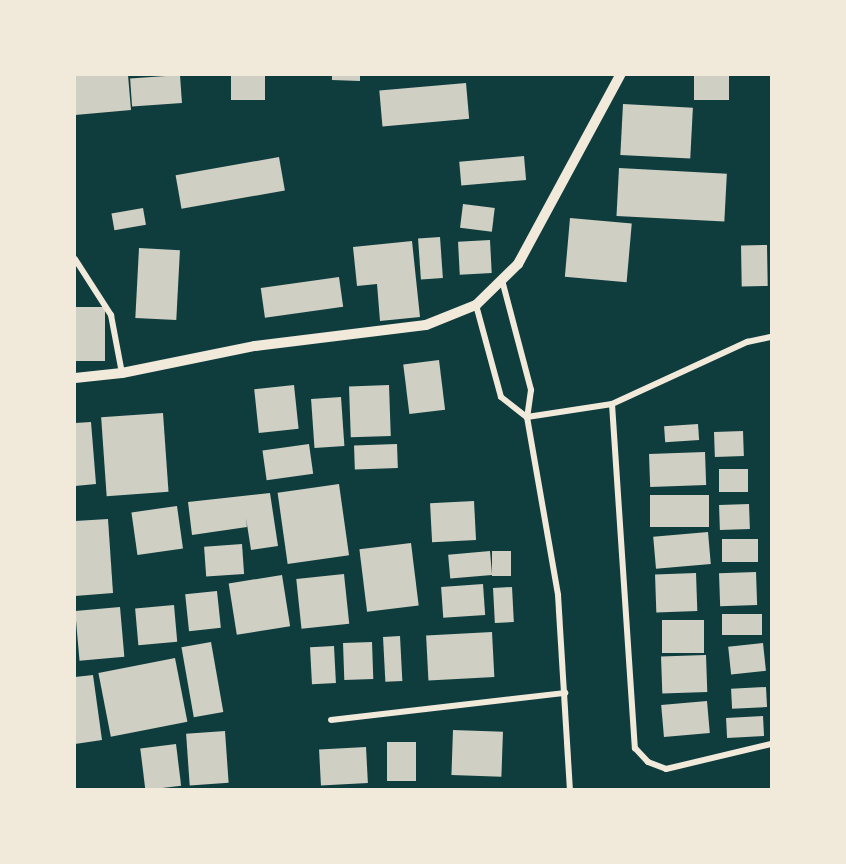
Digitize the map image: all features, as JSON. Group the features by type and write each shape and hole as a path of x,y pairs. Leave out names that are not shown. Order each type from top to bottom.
{"street":[{"path":"75,378 122,373 255,346 426,325 476,305 518,264 620,75"},
{"path":"75,259 111,315 122,373"},
{"path":"502,280 531,390 527,417 558,595 570,789"},
{"path":"476,305 501,397 527,417 612,404 747,342 771,337"},
{"path":"612,404 635,748 648,762 666,769 771,744"},
{"path":"331,720 565,693"}],"building":[{"path":"75,75 128,75 131,110 75,115"},
{"path":"180,75 182,103 132,106 130,78"},
{"path":"231,75 265,75 265,100 231,100"},
{"path":"332,75 360,75 360,81 332,80"},
{"path":"694,75 729,75 729,100 694,100"},
{"path":"466,83 469,119 382,126 379,91"},
{"path":"623,104 693,108 690,159 620,155"},
{"path":"524,156 526,180 461,186 459,162"},
{"path":"279,157 285,190 181,209 176,175"},
{"path":"619,168 727,174 724,222 616,216"},
{"path":"463,204 495,208 492,232 460,228"},
{"path":"143,208 146,225 114,230 111,214"},
{"path":"570,218 632,223 627,282 565,277"},
{"path":"440,237 443,278 421,279 418,239"},
{"path":"490,240 492,273 460,275 458,242"},
{"path":"412,241 420,317 380,321 377,284 357,286 353,247"},
{"path":"741,245 767,245 768,286 742,286"},
{"path":"139,248 180,250 176,320 135,318"},
{"path":"339,277 343,307 265,318 261,288"},
{"path":"75,307 105,307 105,361 75,361"},
{"path":"439,360 445,410 409,414 403,364"},
{"path":"294,385 299,429 259,433 254,389"},
{"path":"389,385 391,436 351,437 349,386"},
{"path":"341,397 344,446 314,448 311,399"},
{"path":"163,413 169,492 107,496 101,417"},
{"path":"91,422 96,484 75,486 75,423"},
{"path":"698,424 699,440 665,442 664,426"},
{"path":"743,431 744,456 715,457 714,432"},
{"path":"309,444 313,474 267,480 262,451"},
{"path":"397,444 398,468 355,469 354,446"},
{"path":"705,452 706,485 650,487 649,454"},
{"path":"719,469 748,469 748,492 719,492"},
{"path":"339,484 349,555 288,564 278,493"},
{"path":"270,493 278,546 251,550 246,518 247,527 192,535 188,502"},
{"path":"650,495 709,495 709,527 650,527"},
{"path":"474,501 476,540 432,542 430,503"},
{"path":"749,504 750,529 720,530 719,505"},
{"path":"177,506 183,549 137,555 131,512"},
{"path":"108,519 113,593 75,596 75,521"},
{"path":"708,532 711,564 656,569 653,537"},
{"path":"722,539 758,539 758,562 722,562"},
{"path":"411,543 419,606 367,612 359,549"},
{"path":"242,544 244,574 206,577 204,547"},
{"path":"490,551 492,575 450,579 448,555"},
{"path":"492,551 511,551 511,576 492,576"},
{"path":"756,572 757,605 720,606 719,573"},
{"path":"696,573 697,611 656,612 655,574"},
{"path":"344,574 349,624 301,629 296,579"},
{"path":"282,575 290,626 237,635 229,583"},
{"path":"483,584 485,615 443,618 441,587"},
{"path":"512,587 514,622 495,623 493,588"},
{"path":"217,591 221,628 189,631 185,594"},
{"path":"174,605 177,642 138,645 135,608"},
{"path":"120,607 124,657 80,661 75,611"},
{"path":"722,614 762,614 762,635 722,635"},
{"path":"662,620 704,620 704,653 662,653"},
{"path":"492,632 494,677 428,680 426,635"},
{"path":"400,636 402,681 385,682 383,637"},
{"path":"211,642 223,712 194,717 181,647"},
{"path":"372,642 373,679 344,680 343,643"},
{"path":"763,643 766,671 731,675 728,647"},
{"path":"334,646 336,683 312,684 310,647"},
{"path":"706,655 707,692 662,694 661,657"},
{"path":"175,658 187,722 111,737 98,673"},
{"path":"93,675 102,740 75,744 75,677"},
{"path":"766,687 767,707 732,709 731,689"},
{"path":"707,701 710,733 664,737 661,705"},
{"path":"763,716 764,736 727,738 726,718"},
{"path":"453,730 503,732 501,777 451,775"},
{"path":"225,731 229,783 190,786 186,734"},
{"path":"387,742 416,742 416,781 387,781"},
{"path":"176,744 181,786 145,789 140,748"},
{"path":"366,747 368,783 321,785 319,749"}]}
